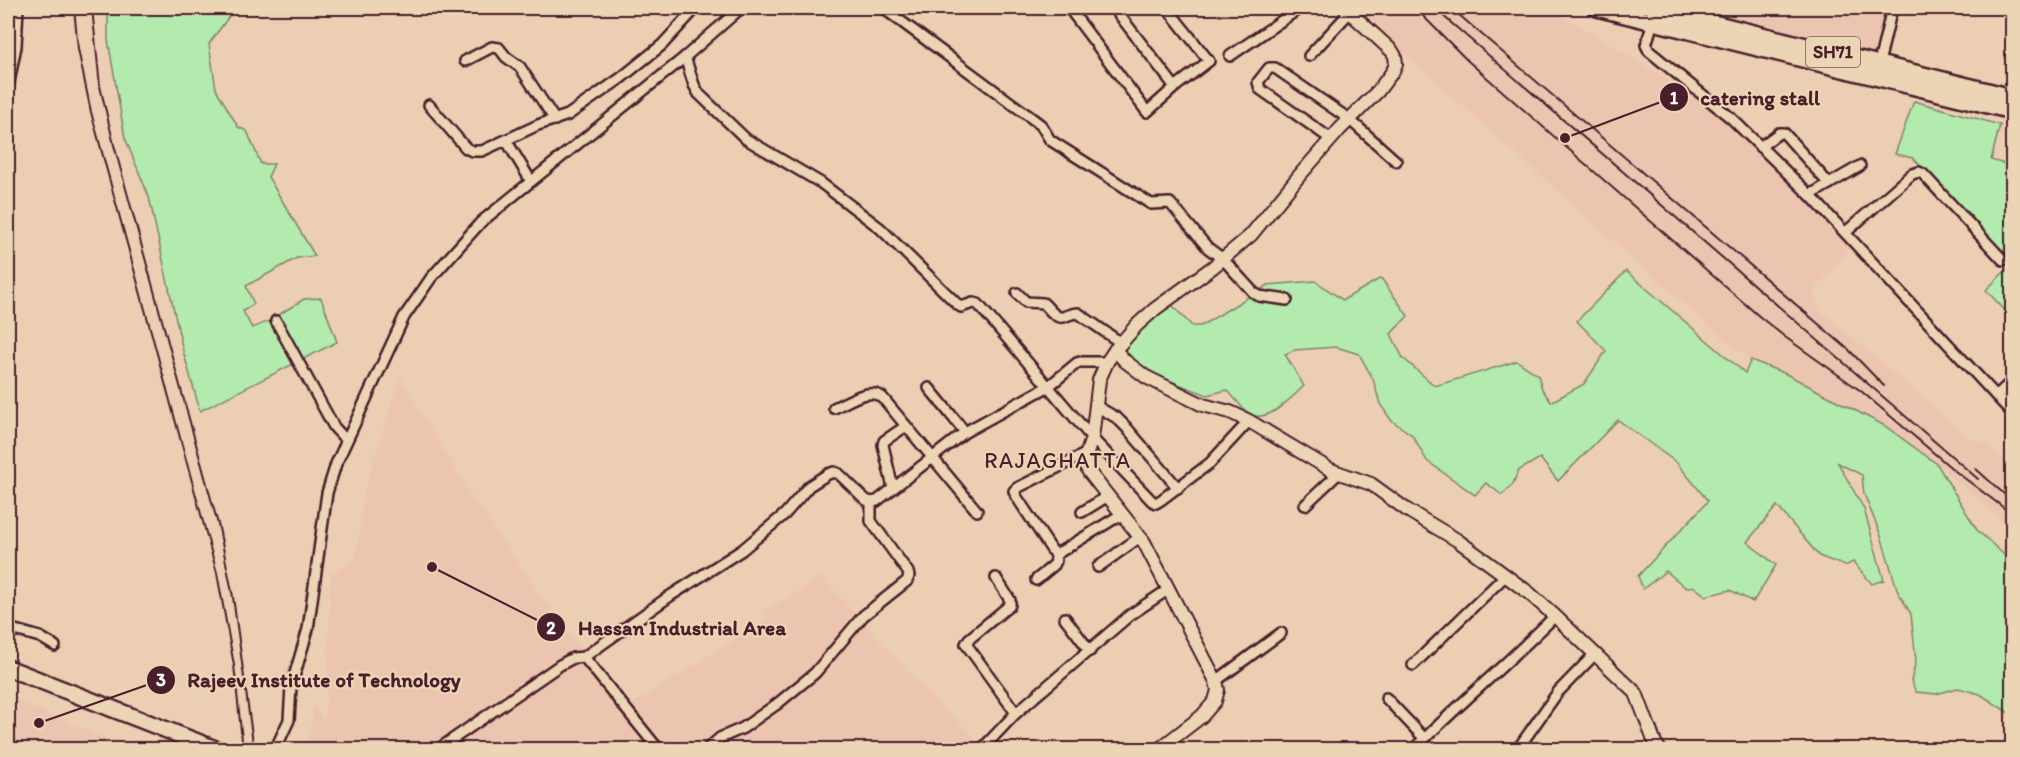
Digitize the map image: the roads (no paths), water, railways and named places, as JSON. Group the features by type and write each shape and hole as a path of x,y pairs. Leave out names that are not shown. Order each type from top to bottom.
{"main road":[{"name":"SH71","path":"1601,8 1653,15 1861,67 2013,111"},
{"name":"SH71","path":"1861,67 1879,63 2013,97"},
{"path":"8,668 218,750"}],"street":[{"path":"8,88 16,46 18,8"},
{"path":"429,105 466,148 472,151 482,151 538,125 568,115 662,45 696,8"},
{"path":"275,750 289,720 291,687 308,629 327,493 346,440 404,317 431,278 481,222 685,57 741,8"},
{"path":"883,8 1041,125 1050,140 1151,204 1170,203 1208,248 1223,259 1253,292 1259,296 1287,300"},
{"path":"1069,8 1147,112 1174,87 1209,61 1167,8"},
{"path":"1114,8 1174,87"},
{"path":"1230,56 1300,8"},
{"path":"1879,63 1892,8"},
{"path":"1158,750 1202,716 1215,701 1218,690 1216,681 1140,537 1089,472 1084,462 1092,438 1099,380 1107,362 1137,325 1223,259 1251,234 1331,139 1378,91 1396,64 1392,51 1347,10 1309,56"},
{"path":"1653,15 1646,45 1649,51 1708,98 1810,195 2013,413"},
{"path":"465,61 492,47 499,48 506,57 520,67 555,120"},
{"path":"685,57 699,94 746,139 821,183 880,228 958,305 961,307 973,303 978,304 1092,438 1152,501 1161,500 1219,455 1250,421"},
{"path":"1331,139 1260,89 1258,82 1269,68 1275,68 1349,119 1396,161"},
{"path":"1760,147 1779,133 1784,133 1829,184"},
{"path":"506,140 531,181"},
{"path":"1810,195 1860,166"},
{"path":"1846,232 1912,174 1919,172 2003,260"},
{"path":"1017,293 1026,302 1042,303 1060,318 1074,312 1078,313 1118,347 1125,361 1146,377 1203,405 1230,412 1250,421 1339,473 1371,484 1407,510 1457,540 1555,616 1636,693 1655,743 1660,750"},
{"path":"276,321 334,427 346,440"},
{"path":"437,750 560,665 573,658 584,657 670,596 742,550 785,514 809,486 828,474 834,472 839,474 866,500 877,501 964,432 1049,386 1080,362 1107,362"},
{"path":"1996,396 2013,381"},
{"path":"929,388 964,432"},
{"path":"834,408 869,393 876,393 882,397 977,511"},
{"path":"1096,406 1117,418 1178,488"},
{"path":"893,488 883,445 884,441 906,426"},
{"path":"1036,580 1054,565 1055,555 1014,491 1087,453"},
{"path":"1305,505 1339,473"},
{"path":"1082,512 1108,496"},
{"path":"706,750 720,738 743,728 777,704 815,673 863,616 908,581 908,572 871,521 871,502"},
{"path":"1055,555 1122,514"},
{"path":"1098,567 1140,537"},
{"path":"1413,665 1506,576"},
{"path":"996,578 1010,600 1010,605 966,644 1016,713"},
{"path":"981,750 1016,713 1130,615 1169,589"},
{"path":"1413,750 1555,616"},
{"path":"1065,618 1090,651"},
{"path":"8,628 40,637 55,646"},
{"path":"1216,681 1281,633"},
{"path":"1517,750 1558,692 1594,655"},
{"path":"584,657 659,750"},
{"path":"1386,698 1424,738"}],"railway":[{"path":"74,8 78,49 91,112 217,573 234,665 243,750"},
{"path":"92,8 100,86 114,145 219,528 233,597 254,750"},
{"path":"1415,8 1468,61 1760,317 1861,391 1955,471 2012,514"},
{"path":"1434,8 1978,479"},
{"path":"1451,8 1850,351 1884,386"},
{"path":"1976,469 2012,501"}],"place":[{"name":"catering stall","path":"1565,138"},
{"name":"Hassan Industrial Area","path":"432,567"},
{"name":"Rajeev Institute of Technology","path":"39,723"}],"district":[{"name":"RAJAGHATTA","path":"1058,460"}]}
